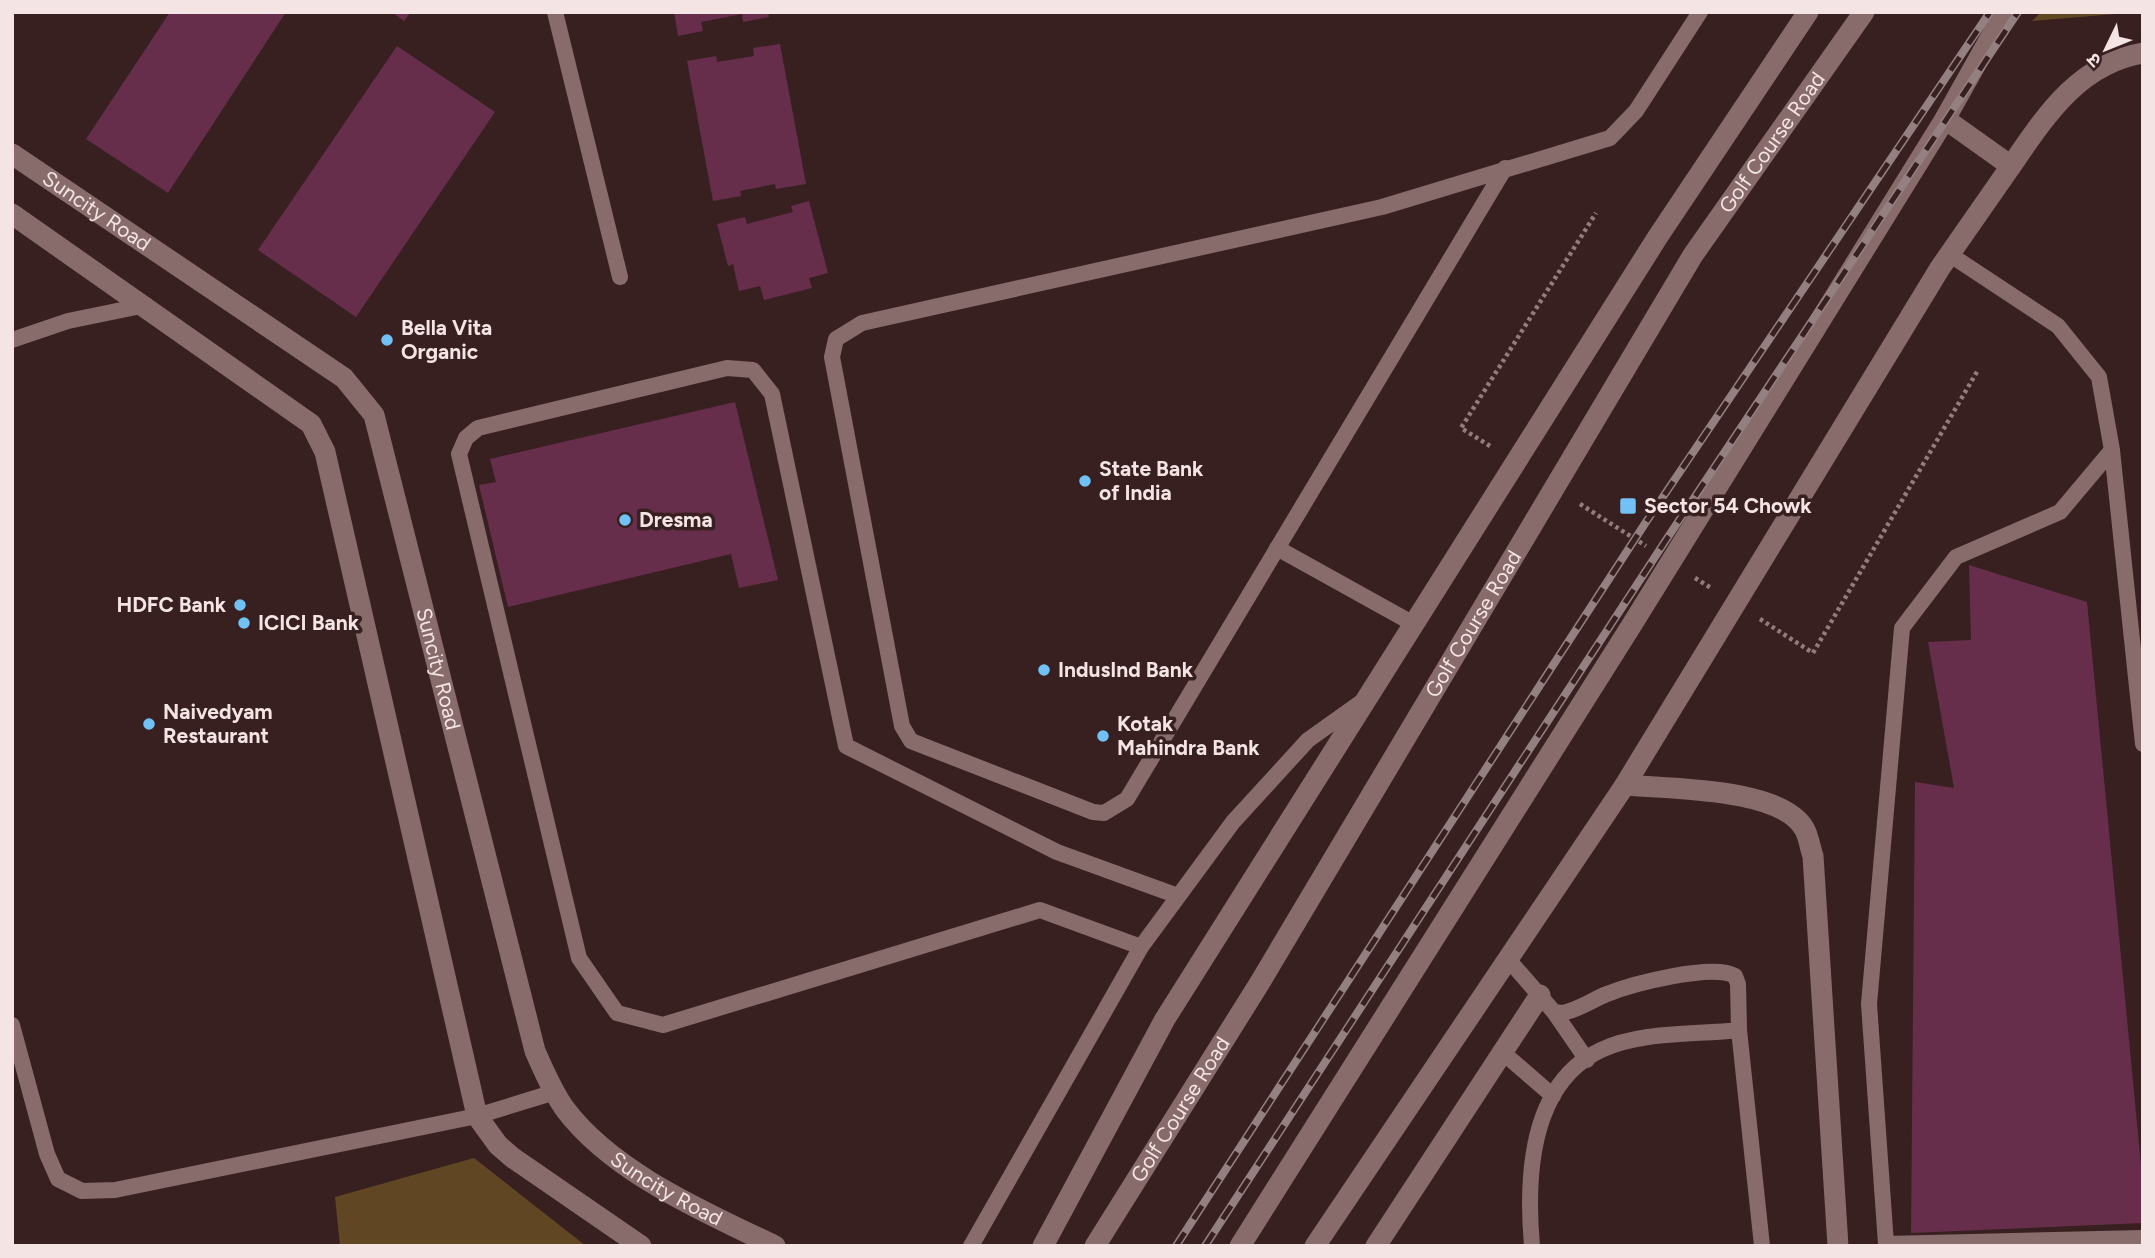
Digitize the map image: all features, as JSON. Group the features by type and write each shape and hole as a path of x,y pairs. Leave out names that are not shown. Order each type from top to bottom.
{"street":[{"path":"1043,1246 1165,1018 1657,238 1808,12"},
{"name":"Golf Course Road","path":"1096,1246 1259,984 1692,255 1864,12"},
{"path":"1240,1246 1612,657 1945,119 2005,12"},
{"path":"1315,1246 1625,785 1949,254 2054,105 2073,85 2096,71 2143,53"},
{"path":"1945,119 2011,166"},
{"name":"Suncity Road","path":"12,154 344,378 374,415 535,1051 555,1092 586,1132 666,1191 775,1246"},
{"path":"12,214 146,305 311,424 325,452 477,1115 498,1145 513,1158 641,1246"},
{"path":"1625,785 1761,800 1793,816 1804,829 1812,856 1838,1246"},
{"path":"1376,1246 1540,995"}],"lane":[{"path":"555,12 620,277"},
{"path":"1505,167 1127,799 1104,813 1093,811 919,744 906,736 832,357 836,339 862,323 1382,207 1505,167 1610,138 1636,111 1700,12"},
{"path":"1949,254 2058,326 2099,377 2112,450 2143,744"},
{"path":"12,341 68,321 146,305"},
{"path":"1141,947 1040,910 663,1025 617,1013 579,958 459,454 466,438 478,428 727,368 753,370 772,394 846,746 1057,852 1178,896"},
{"path":"2112,450 2060,512 1956,557 1902,628 1869,1004 1886,1244 2143,1238"},
{"path":"1278,548 1412,623"},
{"path":"971,1246 1141,947 1233,822 1308,740 1365,699"},
{"path":"1507,958 1554,1012 1587,1060"},
{"path":"1554,1012 1568,1012 1611,992 1641,984 1727,972 1738,984 1739,1030 1762,1246"},
{"path":"12,1026 47,1154 58,1180 82,1191 115,1190 477,1115 555,1092"},
{"path":"1532,1246 1531,1163 1553,1096 1565,1078 1600,1051 1644,1039 1739,1030"},
{"path":"1502,1051 1553,1096"}],"path":[{"path":"1496,450 1461,428 1596,213"},
{"path":"1754,616 1813,653 1978,370"},
{"path":"1578,503 1649,548"},
{"path":"1684,570 1719,593"}],"shaded area":[{"path":"2041,12 2139,12 2032,21"},
{"path":"474,1158 586,1246 340,1246 335,1197"}],"building":[{"path":"170,12 286,12 168,193 86,139"},
{"path":"392,12 411,12 404,21"},
{"path":"674,12 768,12 769,17 743,22 742,14 701,22 703,31 678,36"},
{"path":"780,44 806,184 776,189 775,184 740,191 741,196 713,201 687,61 716,56 717,62 754,56 753,48"},
{"path":"397,46 495,112 356,317 258,250"},
{"path":"809,201 828,273 809,278 812,288 764,300 760,286 739,291 733,264 728,266 717,224 745,217 747,224 793,212 791,206"},
{"name":"Dresma","path":"735,402 778,580 739,588 731,554 508,607 479,485 496,482 490,459"},
{"path":"1969,565 2087,602 2143,1186 2143,1223 1911,1233 1915,782 1954,788 1928,642 1971,640"}],"railway":[{"path":"1176,1246 1646,522 1990,12"},
{"path":"1205,1246 1668,537 2018,12"}],"place":[{"name":"Bella Vita Organic","path":"387,340"},
{"name":"State Bank of India","path":"1085,481"},
{"name":"Sector 54 Chowk","path":"1628,506"},
{"name":"Dresma","path":"625,520"},
{"name":"HDFC Bank","path":"240,605"},
{"name":"ICICI Bank","path":"244,623"},
{"name":"IndusInd Bank","path":"1044,670"},
{"name":"Naivedyam Restaurant","path":"149,724"},
{"name":"Kotak Mahindra Bank","path":"1103,736"}]}
